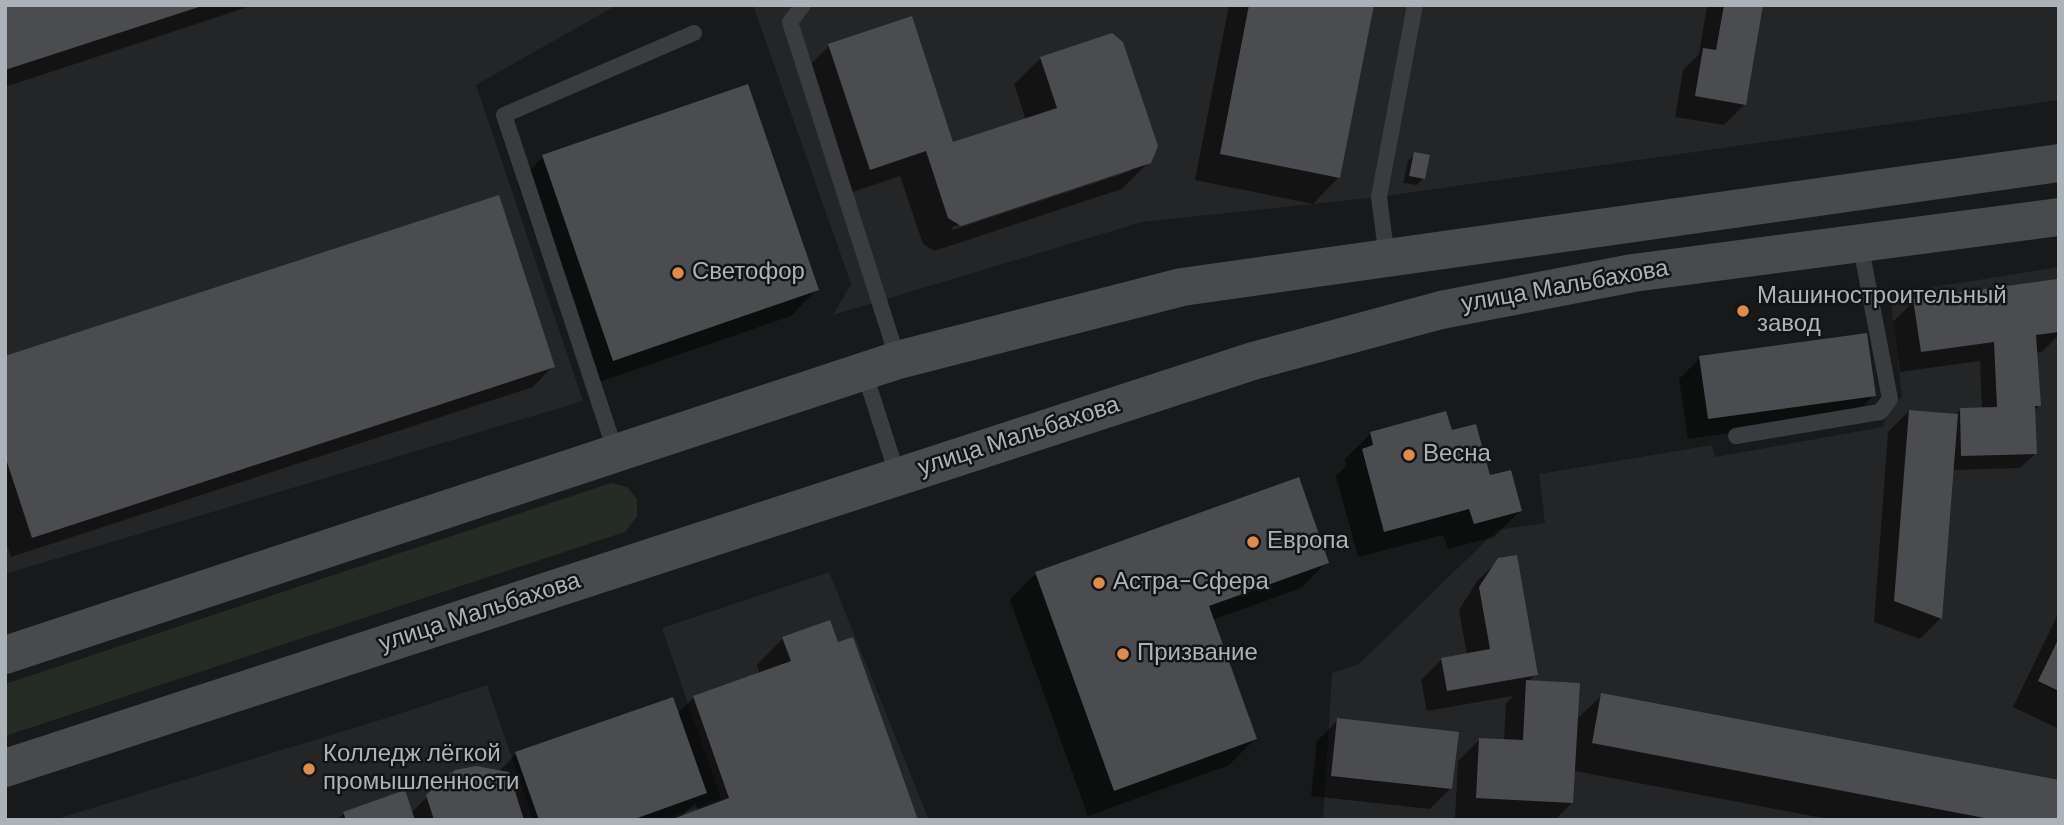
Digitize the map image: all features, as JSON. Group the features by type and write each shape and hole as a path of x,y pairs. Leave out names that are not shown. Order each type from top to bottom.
{"main road":[{"name":"улица Мальбахова","path":"5,655 881,366 1182,287 2059,163"},
{"name":"улица Мальбахова","path":"5,768 1253,361 1441,310 1633,273 2059,217"}],"lane":[{"path":"803,5 790,22 881,366 898,477"},
{"path":"1387,258 1379,197 1415,5"},
{"path":"616,453 504,115 694,33"},
{"path":"1735,436 1880,412 1890,399 1860,243"}],"shaded area":[{"path":"5,5 617,5 476,85 583,401 5,574"},
{"path":"753,5 2059,5 2059,100 1379,197 1142,222 833,315 851,284"},
{"path":"2059,267 2059,820 1323,820 1332,673 1359,664 1497,530 1545,523 1539,474 1712,445 1715,457 1883,427 1890,406 1902,397 1890,294"},
{"path":"611,483 627,487 637,499 637,516 625,532 5,736 5,684"},
{"path":"829,572 929,820 661,820 721,799 662,628"},
{"path":"487,685 533,820 53,820 383,719"}],"building":[{"path":"5,5 202,5 202,6 5,70"},
{"path":"1249,5 1374,5 1340,178 1220,154"},
{"path":"1724,5 1763,5 1746,105 1695,96 1703,48 1716,50"},
{"path":"912,16 953,142 1057,108 1040,57 1112,33 1123,42 1158,146 1151,163 961,226 948,218 926,151 870,170 828,44"},
{"path":"748,84 819,290 613,361 542,155"},
{"path":"1414,152 1430,155 1425,179 1409,176"},
{"path":"499,195 555,367 32,538 5,456 5,356"},
{"path":"2057,279 2059,332 2036,335 2041,406 2035,406 2037,454 1961,456 1960,408 1997,407 1994,342 1921,352 1913,299"},
{"path":"1867,333 1876,396 1708,419 1699,356"},
{"path":"1909,410 1958,414 1942,619 1894,601"},
{"path":"1446,411 1452,430 1476,424 1490,475 1511,470 1522,511 1474,524 1469,509 1384,532 1362,449 1373,445 1370,432"},
{"path":"1299,477 1329,563 1209,606 1257,739 1114,791 1035,572"},
{"path":"1517,555 1538,675 1447,691 1441,658 1490,649 1479,587 1498,558"},
{"path":"830,620 838,642 853,637 918,820 670,820 729,798 693,696 791,661 782,637"},
{"path":"2059,638 2059,691 2038,681"},
{"path":"1526,680 1580,683 1573,803 1476,798 1479,738 1523,740"},
{"path":"1601,693 2059,780 2059,820 1995,820 1592,743"},
{"path":"673,697 707,793 632,820 539,820 515,752"},
{"path":"1337,718 1459,732 1452,789 1331,776"},
{"path":"476,766 509,772 524,820 434,820 426,795 455,770"},
{"path":"405,790 415,820 346,820 343,812"}],"place":[{"name":"Светофор","path":"678,273"},
{"name":"Машиностроительный завод","path":"1743,311"},
{"name":"Весна","path":"1409,455"},
{"name":"Европа","path":"1253,542"},
{"name":"Астра-Сфера","path":"1099,583"},
{"name":"Призвание","path":"1123,654"},
{"name":"Колледж лёгкой промышленности","path":"309,769"}]}
